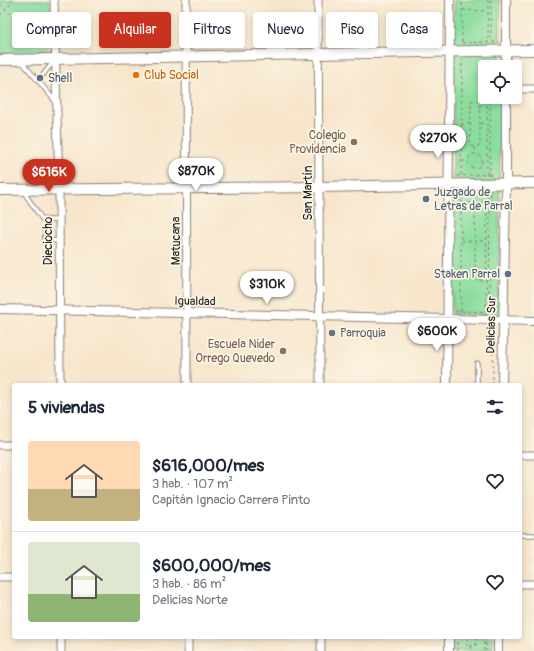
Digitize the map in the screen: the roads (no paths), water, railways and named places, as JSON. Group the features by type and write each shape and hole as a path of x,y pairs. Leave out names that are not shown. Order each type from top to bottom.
{"main road":[{"path":"0,60 534,50"},
{"path":"0,190 448,185 488,182 534,183"}],"street":[{"name":"Dieciocho","path":"54,0 59,189 60,383"},
{"name":"Matucana","path":"186,0 187,383"},
{"name":"San Martín","path":"318,0 320,383"},
{"path":"447,383 450,0"},
{"path":"506,0 506,60"},
{"path":"522,90 534,89"},
{"name":"Delicias Sur","path":"502,383 496,318 506,183 506,104"},
{"name":"Igualdad","path":"0,308 320,316 447,315 534,321"},
{"path":"0,445 12,445"},
{"path":"522,455 534,455"},
{"path":"0,577 12,577"},
{"path":"522,584 534,584"},
{"path":"61,639 61,651"},
{"path":"188,639 188,651"},
{"path":"321,639 321,651"},
{"path":"449,639 449,651"},
{"path":"498,639 498,651"}],"lane":[{"path":"38,81 55,59"},
{"path":"21,60 57,102"},
{"path":"23,190 42,220 59,220"},
{"path":"45,230 45,238 47,240 59,241"},
{"path":"477,363 477,383"},
{"path":"522,535 534,535"}],"place":[{"name":"Club Social","path":"136,75"},
{"name":"Shell","path":"40,78"},
{"name":"Colegio Providencia","path":"354,142"},
{"name":"Juzgado de Letras de Parral","path":"426,199"},
{"name":"Staken Parral","path":"508,274"},
{"name":"Parroquia","path":"332,333"},
{"name":"Escuela Nider Orrego Quevedo","path":"283,351"}]}
